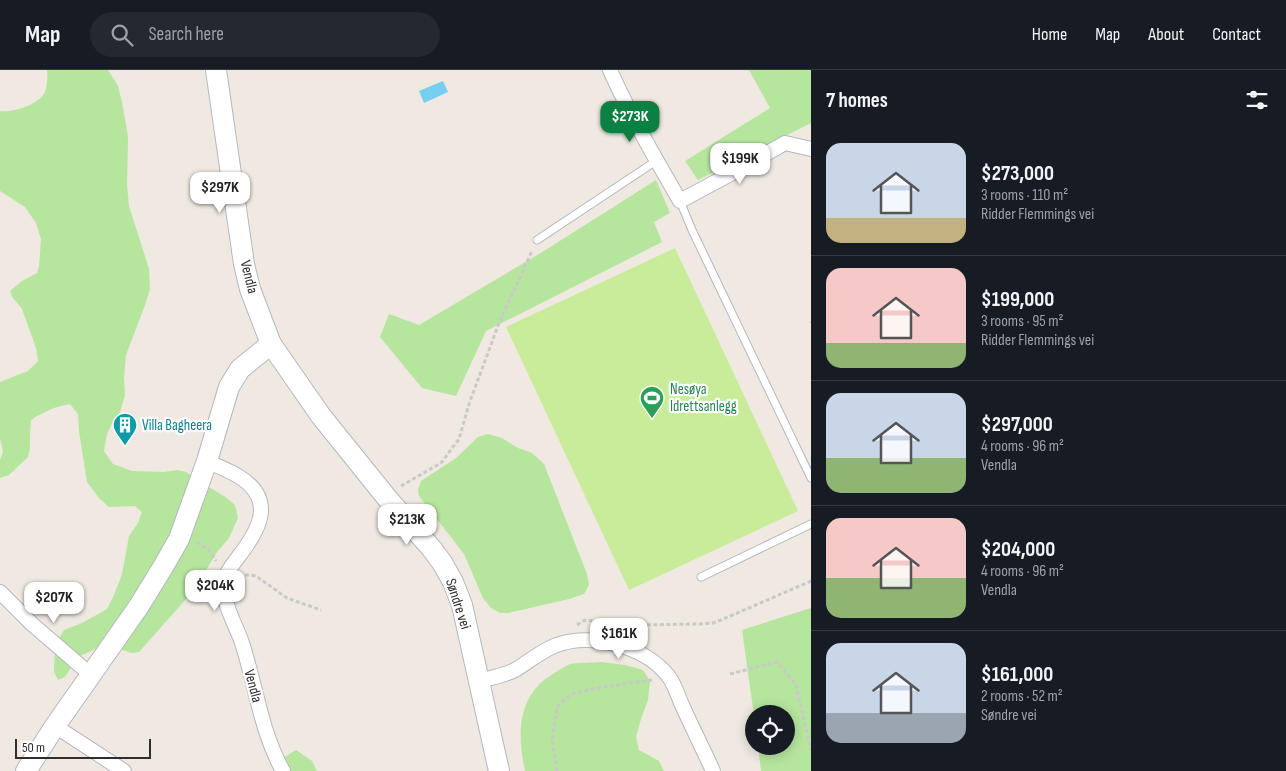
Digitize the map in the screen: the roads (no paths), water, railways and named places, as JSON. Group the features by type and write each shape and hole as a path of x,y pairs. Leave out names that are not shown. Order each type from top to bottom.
{"street":[{"name":"Vendla","path":"216,70 244,264 250,289 271,344"},
{"path":"610,70 656,161 680,201 785,143 811,149"},
{"path":"26,771 55,726 139,606 179,539 207,461 229,387 240,369 271,344"},
{"name":"Søndre vei","path":"271,344 321,416 432,549 453,582 462,605 499,771"},
{"name":"Vendla","path":"207,461 239,477 254,489 260,500 262,511 259,525 252,540 224,577 224,590 226,601 241,641 264,727 282,771"},
{"path":"0,592 32,624 90,675"},
{"path":"478,681 505,674 555,646 573,641 604,641 630,648 645,656 670,677 713,771"},
{"path":"55,726 124,771"}],"lane":[{"path":"536,240 656,161"},
{"path":"680,201 692,230 811,478"},
{"path":"701,577 811,524"}],"water":[{"path":"443,81 448,92 424,103 419,91"}],"place":[{"name":"Nesøya Idrettsanlegg","path":"652,419"},
{"name":"Villa Bagheera","path":"125,446"}]}
